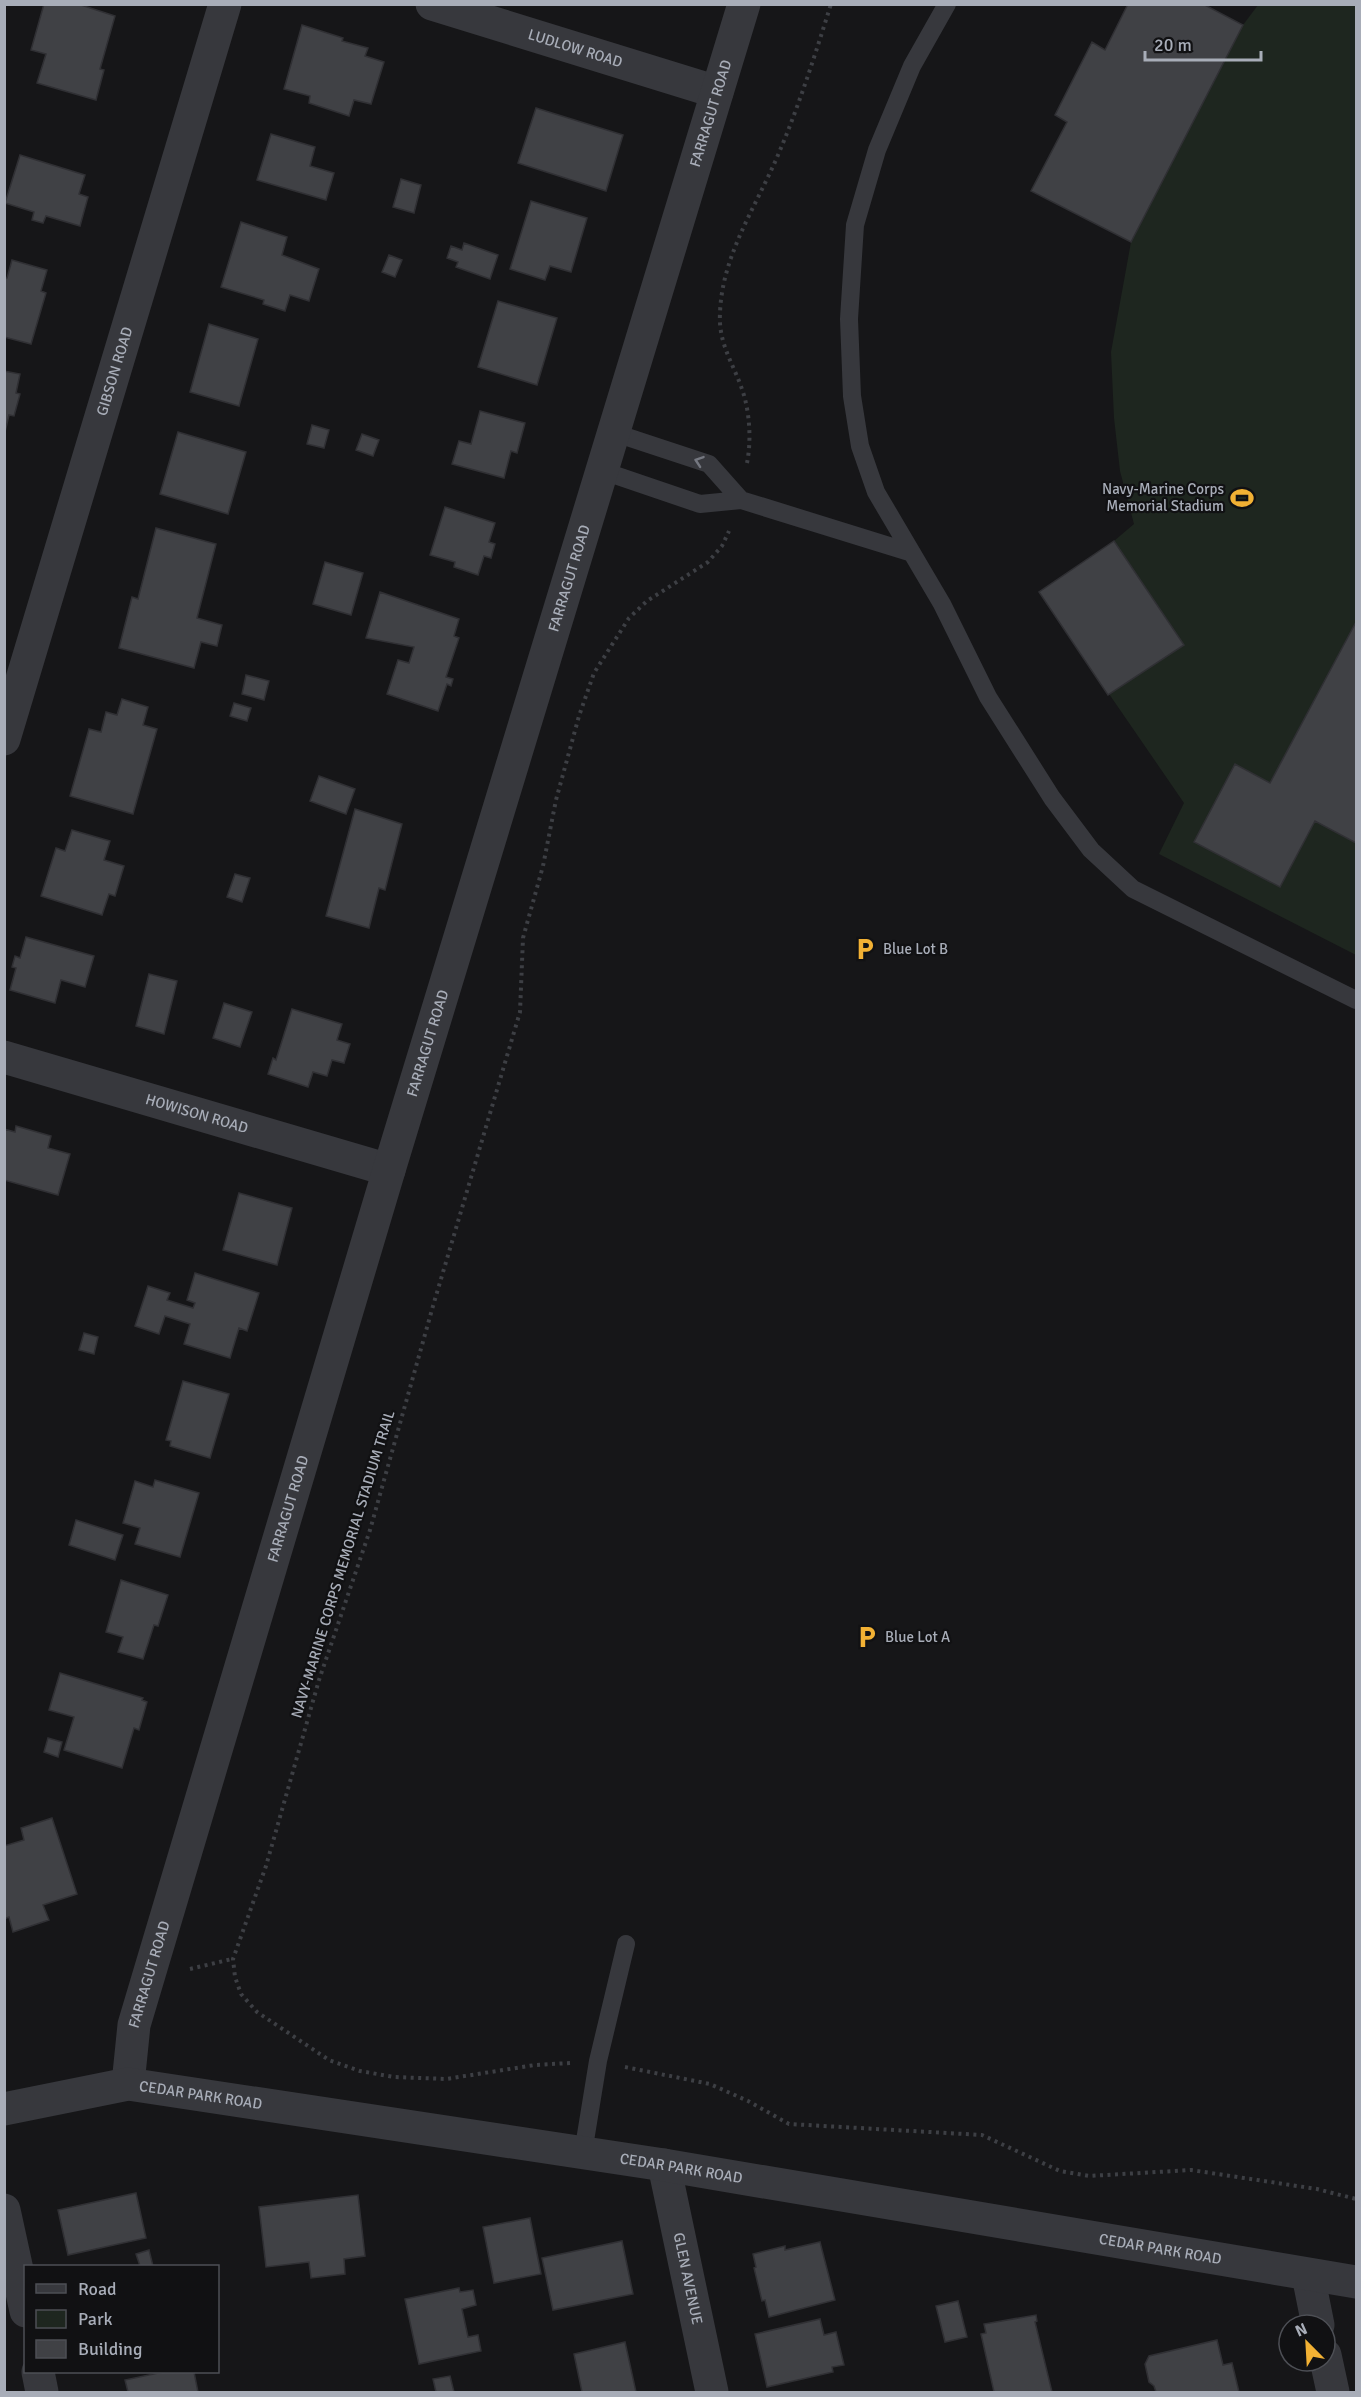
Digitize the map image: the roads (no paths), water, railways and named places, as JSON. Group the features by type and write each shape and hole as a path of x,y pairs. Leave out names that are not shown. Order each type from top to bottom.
{"street":[{"name":"GIBSON ROAD","path":"4,739 225,4"},
{"name":"LUDLOW ROAD","path":"432,4 717,92"},
{"name":"FARRAGUT ROAD","path":"128,2084 134,2025 389,1170 744,4"},
{"name":"HOWISON ROAD","path":"4,1057 389,1170"},
{"name":"CEDAR PARK ROAD","path":"4,2109 128,2084 664,2165 1356,2282"},
{"name":"GLEN AVENUE","path":"664,2165 712,2392"},
{"path":"4,2210 24,2302"},
{"path":"1308,2274 1316,2313"},
{"path":"38,2373 42,2392"},
{"path":"1329,2373 1333,2392"}],"lane":[{"path":"947,4 912,66 877,150 855,225 849,319 852,396 860,446 876,492 942,604 988,698 1052,798 1091,850 1133,889 1356,1000"},
{"path":"615,433 709,464 741,500"},
{"path":"603,471 700,504 741,500 912,553"},
{"path":"583,2153 598,2061 626,1944"}],"place":[{"name":"Navy-Marine Corps Memorial Stadium","path":"1242,498"},
{"name":"Blue Lot B","path":"865,949"},
{"name":"Blue Lot A","path":"867,1637"}]}
